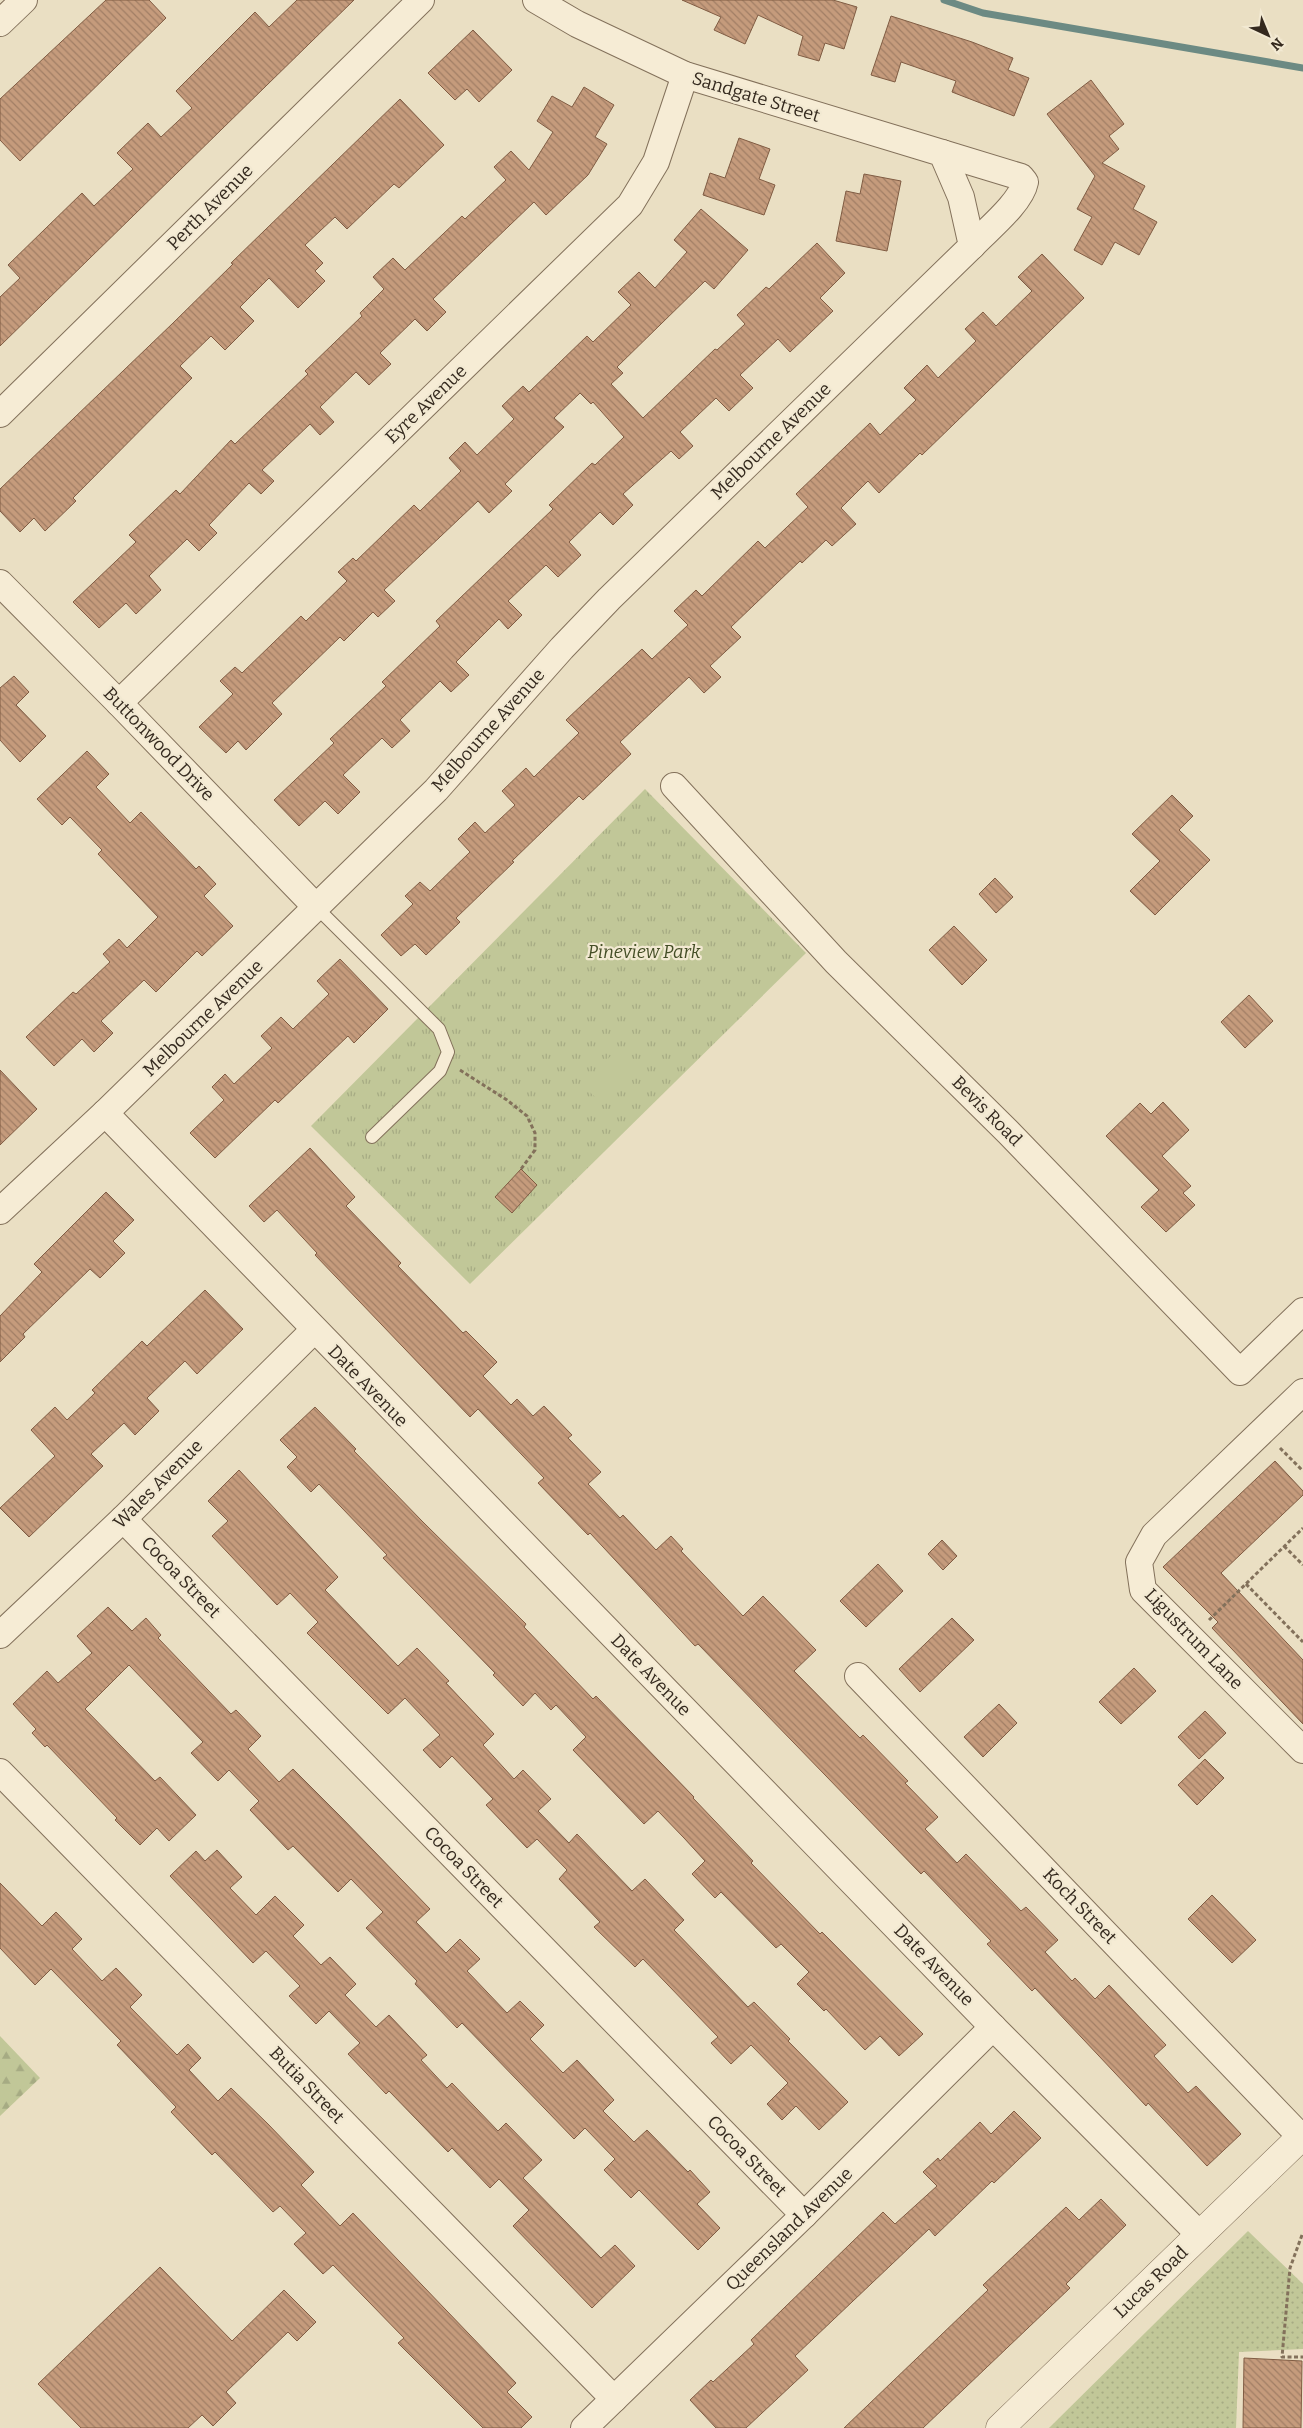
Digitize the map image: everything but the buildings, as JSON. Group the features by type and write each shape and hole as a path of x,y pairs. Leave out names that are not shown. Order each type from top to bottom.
{"street":[{"path":"0,23 24,0"},
{"name":"Perth Avenue","path":"0,414 421,0"},
{"name":"Sandgate Street","path":"536,0 577,24 685,75 942,153"},
{"name":"Eyre Avenue","path":"119,703 630,205 656,162 685,75"},
{"path":"942,153 961,197 972,246"},
{"name":"Melbourne Avenue","path":"0,1211 105,1113 436,790 542,669 609,599 972,246 1024,190 1025,182 1021,177 942,153"},
{"name":"Buttonwood Drive","path":"0,584 119,703 316,907"},
{"name":"Bevis Road","path":"674,786 836,962 1008,1132 1240,1372 1303,1311"},
{"name":"Date Avenue","path":"105,1113 993,2027 1200,2234"},
{"name":"Wales Avenue","path":"0,1636 123,1519 314,1330"},
{"name":"Ligustrum Lane","path":"1303,1392 1154,1535 1139,1562 1143,1590 1303,1750"},
{"name":"Cocoa Street","path":"123,1519 804,2215"},
{"name":"Koch Street","path":"858,1676 1302,2136"},
{"name":"Butia Street","path":"0,1772 614,2399"},
{"name":"Queensland Avenue","path":"584,2428 804,2215 993,2027"},
{"name":"Lucas Road","path":"1000,2428 1302,2136"}],"lane":[{"path":"316,907 439,1029 448,1052 440,1071 372,1138"}],"path":[{"path":"444,1062 492,1090 527,1116 535,1133 535,1150 521,1169"},
{"path":"1263,1430 1303,1470"},
{"path":"1190,1637 1303,1528"},
{"path":"1284,1546 1303,1565"},
{"path":"1246,1584 1303,1642"},
{"path":"1302,2235 1290,2268 1282,2357 1303,2357"}],"green space":[{"name":"Pineview Park","path":"645,789 806,953 470,1284 311,1126"},
{"path":"618,1048 641,1070 604,1105 583,1086"},
{"path":"0,2036 40,2078 0,2116"},
{"path":"1248,2231 1303,2284 1303,2349 1239,2352 1236,2428 1049,2428"}],"waterway":[{"path":"944,0 983,13 1303,68"}]}
